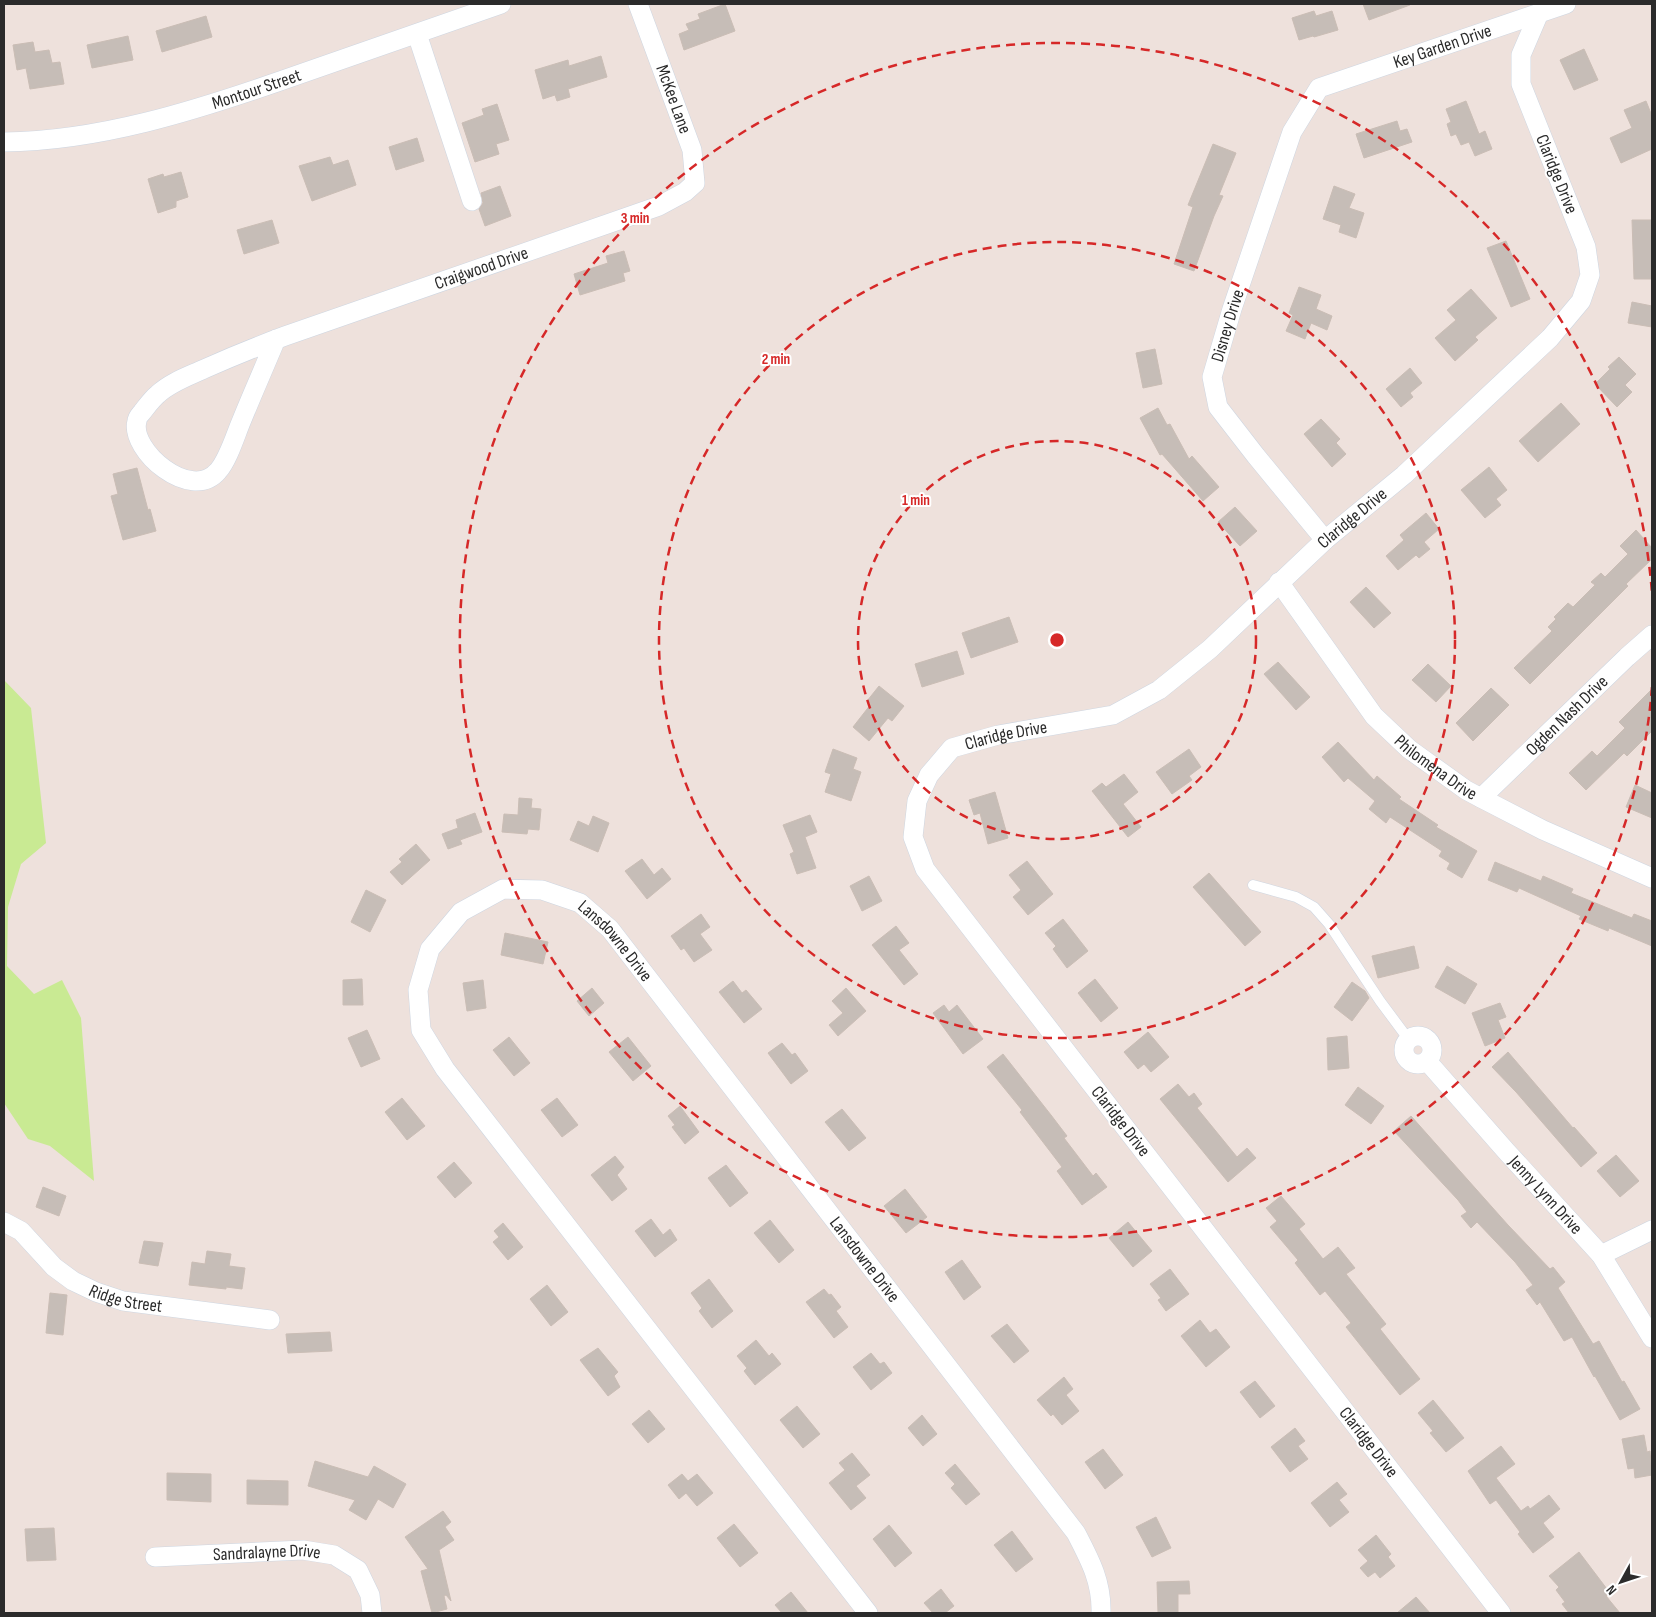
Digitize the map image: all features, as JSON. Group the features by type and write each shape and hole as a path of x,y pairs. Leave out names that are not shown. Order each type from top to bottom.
{"street":[{"name":"Montour Street","path":"4,142 77,136 170,116 222,101 501,4"},
{"name":"McKee Lane","path":"638,4 692,150 695,183 685,192"},
{"name":"Key Garden Drive","path":"1319,88 1566,4"},
{"name":"Claridge Drive","path":"1502,1613 925,869 913,837 917,801 929,775 952,748 998,735 1113,715 1159,690 1210,649 1325,540 1418,462 1550,338 1581,301 1590,275 1586,247 1521,84 1521,55 1539,13"},
{"path":"417,34 472,201"},
{"name":"Disney Drive","path":"1319,88 1292,132 1232,309 1212,378 1218,407 1325,540"},
{"name":"Craigwood Drive","path":"276,339 218,472 207,479 195,481 179,478 160,466 144,447 136,432 137,420 158,394 180,379 276,339 659,206 685,192"},
{"name":"Philomena Drive","path":"1279,582 1374,716 1409,749 1466,790 1481,798 1542,830 1652,878"},
{"name":"Ogden Nash Drive","path":"1481,798 1620,663 1652,635"},
{"name":"Lansdowne Drive","path":"868,1613 445,1069 421,1030 418,990 430,949 461,912 503,889 542,890 580,903 610,929 1076,1533 1094,1568 1101,1602 1101,1613"},
{"name":"Jenny Lynn Drive","path":"1409,1040 1419,1036 1429,1041 1432,1051 1427,1061 1601,1255 1652,1338"},
{"name":"Ridge Street","path":"4,1222 21,1232 54,1267 73,1281 96,1292 124,1301 270,1320"},
{"path":"1601,1255 1652,1230"},
{"name":"Sandralayne Drive","path":"155,1557 303,1550 334,1555 358,1570 370,1595 372,1613"}],"lane":[{"path":"1253,885 1296,896 1314,907 1329,924 1380,1001 1409,1040"}],"green space":[{"path":"4,680 31,708 46,843 21,864 8,907 7,966 34,994 62,980 81,1018 94,1181 50,1146 28,1139 4,1103"}],"building":[{"path":"725,4 735,31 684,50 679,34 689,30 686,24 700,19 698,14"},
{"path":"1363,4 1410,4 1410,5 1369,20"},
{"path":"1314,11 1316,16 1332,11 1338,30 1299,40 1292,18"},
{"path":"206,16 212,37 162,52 156,31"},
{"path":"128,36 133,60 92,68 87,45"},
{"path":"33,42 35,52 49,50 52,63 60,62 64,84 30,89 26,68 17,70 13,45"},
{"path":"1584,49 1598,80 1574,90 1560,60"},
{"path":"601,56 607,77 568,89 570,97 557,101 555,95 543,99 535,70 568,60 569,66"},
{"path":"1466,101 1479,134 1485,131 1492,149 1475,156 1469,142 1461,145 1456,134 1451,136 1447,124 1451,122 1446,109"},
{"path":"1646,101 1652,116 1652,149 1621,163 1610,138 1632,128 1624,110"},
{"path":"497,104 509,140 496,144 499,154 475,162 462,123 484,115 482,109"},
{"path":"1397,121 1400,131 1407,129 1412,142 1364,158 1356,134"},
{"path":"417,138 424,161 396,170 389,147"},
{"path":"1213,144 1236,153 1219,195 1223,196 1194,271 1174,264 1193,207 1188,205"},
{"path":"330,157 333,165 348,160 356,185 312,201 299,166"},
{"path":"181,172 188,197 176,201 176,207 158,213 148,179 163,174 164,177"},
{"path":"500,186 511,216 485,226 479,209 483,203 481,193"},
{"path":"1334,186 1355,194 1349,208 1364,213 1356,238 1339,232 1341,225 1323,219"},
{"path":"272,220 279,243 244,254 237,230"},
{"path":"1632,220 1652,220 1652,279 1634,279"},
{"path":"1506,241 1530,299 1511,307 1487,248"},
{"path":"624,251 630,271 623,273 625,281 580,295 574,274 608,263 606,256"},
{"path":"1299,287 1321,295 1316,309 1332,316 1327,330 1311,323 1305,339 1286,331 1293,315 1289,313"},
{"path":"1471,289 1497,318 1475,337 1478,340 1455,361 1435,338 1456,320 1447,310"},
{"path":"1632,302 1652,306 1652,327 1628,323"},
{"path":"1155,349 1162,384 1143,388 1136,353"},
{"path":"1619,357 1636,374 1625,385 1632,392 1617,407 1595,384 1610,369 1608,367"},
{"path":"1410,368 1422,383 1410,393 1413,397 1401,407 1386,389"},
{"path":"1561,403 1580,424 1538,462 1519,441"},
{"path":"1158,408 1167,425 1170,424 1189,459 1192,456 1219,487 1203,501 1162,454 1160,455 1140,418"},
{"path":"1321,419 1340,439 1336,443 1346,454 1332,467 1304,434"},
{"path":"1489,467 1507,490 1496,499 1501,505 1485,518 1461,490"},
{"path":"137,468 148,510 150,509 156,531 123,540 111,496 118,494 113,474"},
{"path":"1235,507 1257,531 1240,546 1218,522"},
{"path":"1426,513 1439,529 1424,542 1430,549 1419,558 1416,555 1398,570 1386,556 1404,540 1400,535"},
{"path":"1636,530 1652,548 1652,559 1626,584 1628,586 1530,684 1514,668 1552,631 1548,627 1556,619 1554,617 1568,603 1573,607 1595,585 1591,582 1601,573 1605,577 1628,554 1620,546"},
{"path":"1366,587 1391,613 1374,628 1350,602"},
{"path":"1009,617 1018,642 971,658 962,633"},
{"path":"957,651 964,674 922,687 915,664"},
{"path":"1278,662 1310,697 1296,710 1264,674"},
{"path":"1428,664 1451,686 1436,702 1412,680"},
{"path":"879,686 904,706 892,721 888,718 869,741 853,727 871,704 867,701"},
{"path":"1491,688 1509,705 1473,741 1456,723"},
{"path":"1652,689 1652,731 1627,756 1624,753 1586,790 1569,773 1592,751 1597,756 1625,728 1619,722"},
{"path":"1338,742 1374,780 1377,776 1401,797 1399,799 1438,825 1436,827 1477,851 1462,878 1447,869 1450,863 1439,856 1442,851 1390,817 1386,823 1369,809 1375,801 1348,778 1344,782 1322,757"},
{"path":"833,749 857,758 853,769 861,772 851,801 825,792 831,774 825,772"},
{"path":"1189,749 1201,767 1189,776 1192,780 1172,794 1156,772"},
{"path":"1124,774 1138,792 1123,804 1141,827 1128,837 1092,791 1102,783 1106,787"},
{"path":"1635,785 1652,793 1652,818 1626,807"},
{"path":"995,792 1008,838 988,844 980,813 974,815 969,800"},
{"path":"519,798 532,799 531,808 541,809 539,830 528,829 527,834 502,832 504,814 518,815"},
{"path":"475,813 482,832 460,840 462,844 448,849 442,834 458,828 456,820"},
{"path":"810,815 817,832 805,837 816,868 797,874 790,854 794,852 783,825"},
{"path":"593,816 609,823 598,852 570,840 578,821 589,826"},
{"path":"416,844 430,860 402,885 390,872 402,862 399,859"},
{"path":"642,859 654,875 662,868 671,879 647,899 625,871"},
{"path":"1027,861 1053,894 1028,915 1013,897 1021,890 1009,875"},
{"path":"1495,862 1541,881 1543,876 1573,889 1571,893 1632,918 1634,914 1652,921 1652,946 1609,928 1608,931 1579,919 1581,916 1519,888 1517,892 1488,880"},
{"path":"1209,873 1261,932 1245,946 1193,887"},
{"path":"869,876 882,901 862,911 850,886"},
{"path":"366,890 386,900 370,932 351,922"},
{"path":"701,914 710,927 700,934 712,950 694,962 684,948 681,950 671,936"},
{"path":"1063,919 1088,951 1067,968 1053,949 1056,946 1045,933"},
{"path":"896,926 909,943 899,950 918,974 904,985 872,945"},
{"path":"505,933 548,942 543,964 501,955"},
{"path":"1414,946 1419,968 1378,978 1372,956"},
{"path":"1447,966 1477,984 1465,1004 1435,987"},
{"path":"362,979 363,1005 343,1005 343,980"},
{"path":"1095,979 1118,1008 1101,1022 1078,993"},
{"path":"483,980 486,1008 467,1011 463,983"},
{"path":"733,981 742,993 746,990 762,1009 744,1023 719,992"},
{"path":"1352,982 1365,991 1369,998 1352,1021 1334,1007"},
{"path":"592,988 604,1003 589,1016 577,1001"},
{"path":"846,988 866,1011 838,1036 829,1025 843,1013 832,1001"},
{"path":"1500,1003 1506,1017 1498,1020 1505,1038 1485,1046 1472,1013"},
{"path":"944,1005 949,1012 957,1005 983,1039 963,1054 933,1013"},
{"path":"367,1030 380,1059 361,1067 348,1038"},
{"path":"1148,1032 1169,1057 1151,1072 1144,1064 1138,1069 1124,1052"},
{"path":"1347,1036 1349,1068 1328,1070 1327,1038"},
{"path":"509,1037 530,1063 514,1076 493,1050"},
{"path":"628,1037 651,1066 633,1081 609,1052"},
{"path":"782,1043 792,1055 795,1053 808,1071 791,1084 768,1053"},
{"path":"1508,1052 1597,1153 1581,1167 1492,1067"},
{"path":"1003,1054 1067,1136 1064,1138 1093,1176 1096,1173 1107,1187 1082,1205 1057,1171 1062,1167 1020,1112 1022,1110 987,1067"},
{"path":"1178,1084 1189,1097 1194,1093 1202,1104 1197,1108 1237,1157 1247,1148 1256,1158 1228,1182 1160,1099"},
{"path":"1358,1087 1384,1106 1371,1124 1345,1105"},
{"path":"402,1098 425,1126 407,1140 385,1112"},
{"path":"557,1098 578,1125 562,1137 541,1110"},
{"path":"680,1106 699,1132 685,1144 672,1127 675,1125 668,1116"},
{"path":"842,1109 866,1138 849,1151 825,1122"},
{"path":"1411,1116 1508,1225 1550,1269 1553,1267 1565,1282 1558,1288 1593,1344 1599,1341 1640,1409 1620,1420 1572,1337 1564,1341 1540,1302 1537,1305 1526,1290 1533,1285 1515,1262 1477,1222 1471,1228 1461,1216 1467,1212 1458,1200 1394,1131"},
{"path":"1616,1155 1639,1181 1620,1197 1597,1171"},
{"path":"615,1156 624,1167 617,1175 627,1189 612,1201 591,1175"},
{"path":"454,1162 472,1183 455,1198 437,1177"},
{"path":"726,1165 748,1193 730,1207 708,1178"},
{"path":"43,1187 66,1196 59,1216 36,1207"},
{"path":"905,1189 927,1217 906,1233 884,1206"},
{"path":"1281,1196 1305,1224 1299,1229 1323,1259 1338,1247 1355,1268 1346,1274 1386,1324 1380,1329 1420,1379 1400,1395 1346,1327 1351,1323 1325,1291 1320,1295 1295,1263 1298,1260 1270,1227 1277,1221 1266,1208"},
{"path":"651,1219 663,1235 670,1229 677,1240 655,1257 635,1231"},
{"path":"770,1220 794,1250 779,1263 754,1233"},
{"path":"1128,1222 1152,1251 1133,1267 1109,1238"},
{"path":"503,1223 523,1247 508,1260 493,1242 499,1237 494,1231"},
{"path":"144,1241 163,1243 158,1266 139,1263"},
{"path":"207,1251 231,1254 229,1266 245,1268 242,1289 189,1285 192,1262 205,1264"},
{"path":"962,1260 981,1287 964,1300 945,1272"},
{"path":"1170,1269 1189,1294 1166,1311 1158,1300 1161,1298 1150,1284"},
{"path":"709,1279 733,1311 712,1328 699,1311 702,1308 691,1293"},
{"path":"547,1285 568,1312 551,1326 530,1299"},
{"path":"824,1289 829,1295 831,1294 841,1307 836,1311 848,1327 834,1338 806,1302"},
{"path":"50,1293 67,1295 63,1335 46,1333"},
{"path":"1200,1320 1210,1333 1216,1329 1230,1347 1206,1367 1181,1336"},
{"path":"1007,1324 1029,1351 1014,1363 991,1336"},
{"path":"330,1332 332,1351 288,1353 286,1334"},
{"path":"756,1340 769,1356 772,1353 781,1364 755,1385 744,1371 747,1368 737,1356"},
{"path":"598,1348 618,1372 614,1376 620,1387 608,1396 580,1360"},
{"path":"871,1353 880,1364 884,1362 892,1373 871,1390 853,1367"},
{"path":"1064,1377 1073,1389 1066,1395 1079,1411 1062,1425 1037,1400"},
{"path":"1255,1381 1275,1406 1260,1418 1240,1392"},
{"path":"1433,1400 1464,1438 1446,1452 1430,1433 1433,1431 1418,1413"},
{"path":"797,1406 820,1434 803,1448 780,1420"},
{"path":"649,1410 665,1429 648,1443 632,1424"},
{"path":"922,1415 937,1434 923,1446 908,1428"},
{"path":"1295,1428 1305,1441 1298,1446 1308,1459 1290,1472 1271,1447"},
{"path":"1644,1435 1647,1452 1650,1451 1652,1475 1635,1478 1634,1468 1628,1469 1622,1439"},
{"path":"1501,1446 1515,1464 1496,1478 1521,1511 1528,1506 1530,1509 1549,1495 1560,1509 1543,1523 1554,1537 1533,1553 1496,1500 1490,1504 1468,1471"},
{"path":"1103,1449 1123,1475 1105,1489 1085,1462"},
{"path":"852,1453 870,1475 856,1486 866,1498 851,1510 829,1483 845,1470 839,1463"},
{"path":"315,1461 368,1477 374,1466 406,1484 393,1508 378,1499 366,1520 349,1510 355,1500 308,1486"},
{"path":"955,1464 980,1494 966,1505 951,1488 955,1484 945,1473"},
{"path":"167,1473 211,1474 211,1502 167,1500"},
{"path":"682,1474 688,1481 697,1474 713,1493 697,1506 686,1493 679,1499 668,1485"},
{"path":"247,1480 288,1481 288,1505 247,1504"},
{"path":"1337,1482 1347,1494 1339,1500 1349,1512 1330,1527 1311,1503"},
{"path":"443,1511 451,1522 445,1527 454,1540 439,1550 451,1601 446,1595 444,1596 447,1609 432,1613 421,1571 428,1569 405,1537"},
{"path":"1156,1517 1171,1548 1152,1557 1136,1527"},
{"path":"734,1524 758,1553 740,1567 717,1538"},
{"path":"889,1525 912,1553 895,1567 873,1539"},
{"path":"54,1528 56,1560 27,1561 25,1529"},
{"path":"1012,1531 1033,1559 1016,1572 994,1545"},
{"path":"1376,1535 1391,1554 1388,1557 1395,1566 1380,1578 1375,1572 1368,1577 1360,1568 1368,1561 1358,1550"},
{"path":"1579,1552 1610,1593 1606,1596 1620,1613 1569,1613 1562,1604 1565,1602 1556,1590 1559,1587 1549,1576"},
{"path":"1189,1581 1190,1594 1178,1594 1178,1613 1158,1613 1157,1582"},
{"path":"941,1589 954,1606 945,1613 933,1613 924,1603"},
{"path":"791,1592 808,1613 782,1613 775,1605"},
{"path":"1416,1597 1430,1613 1397,1613"}]}
